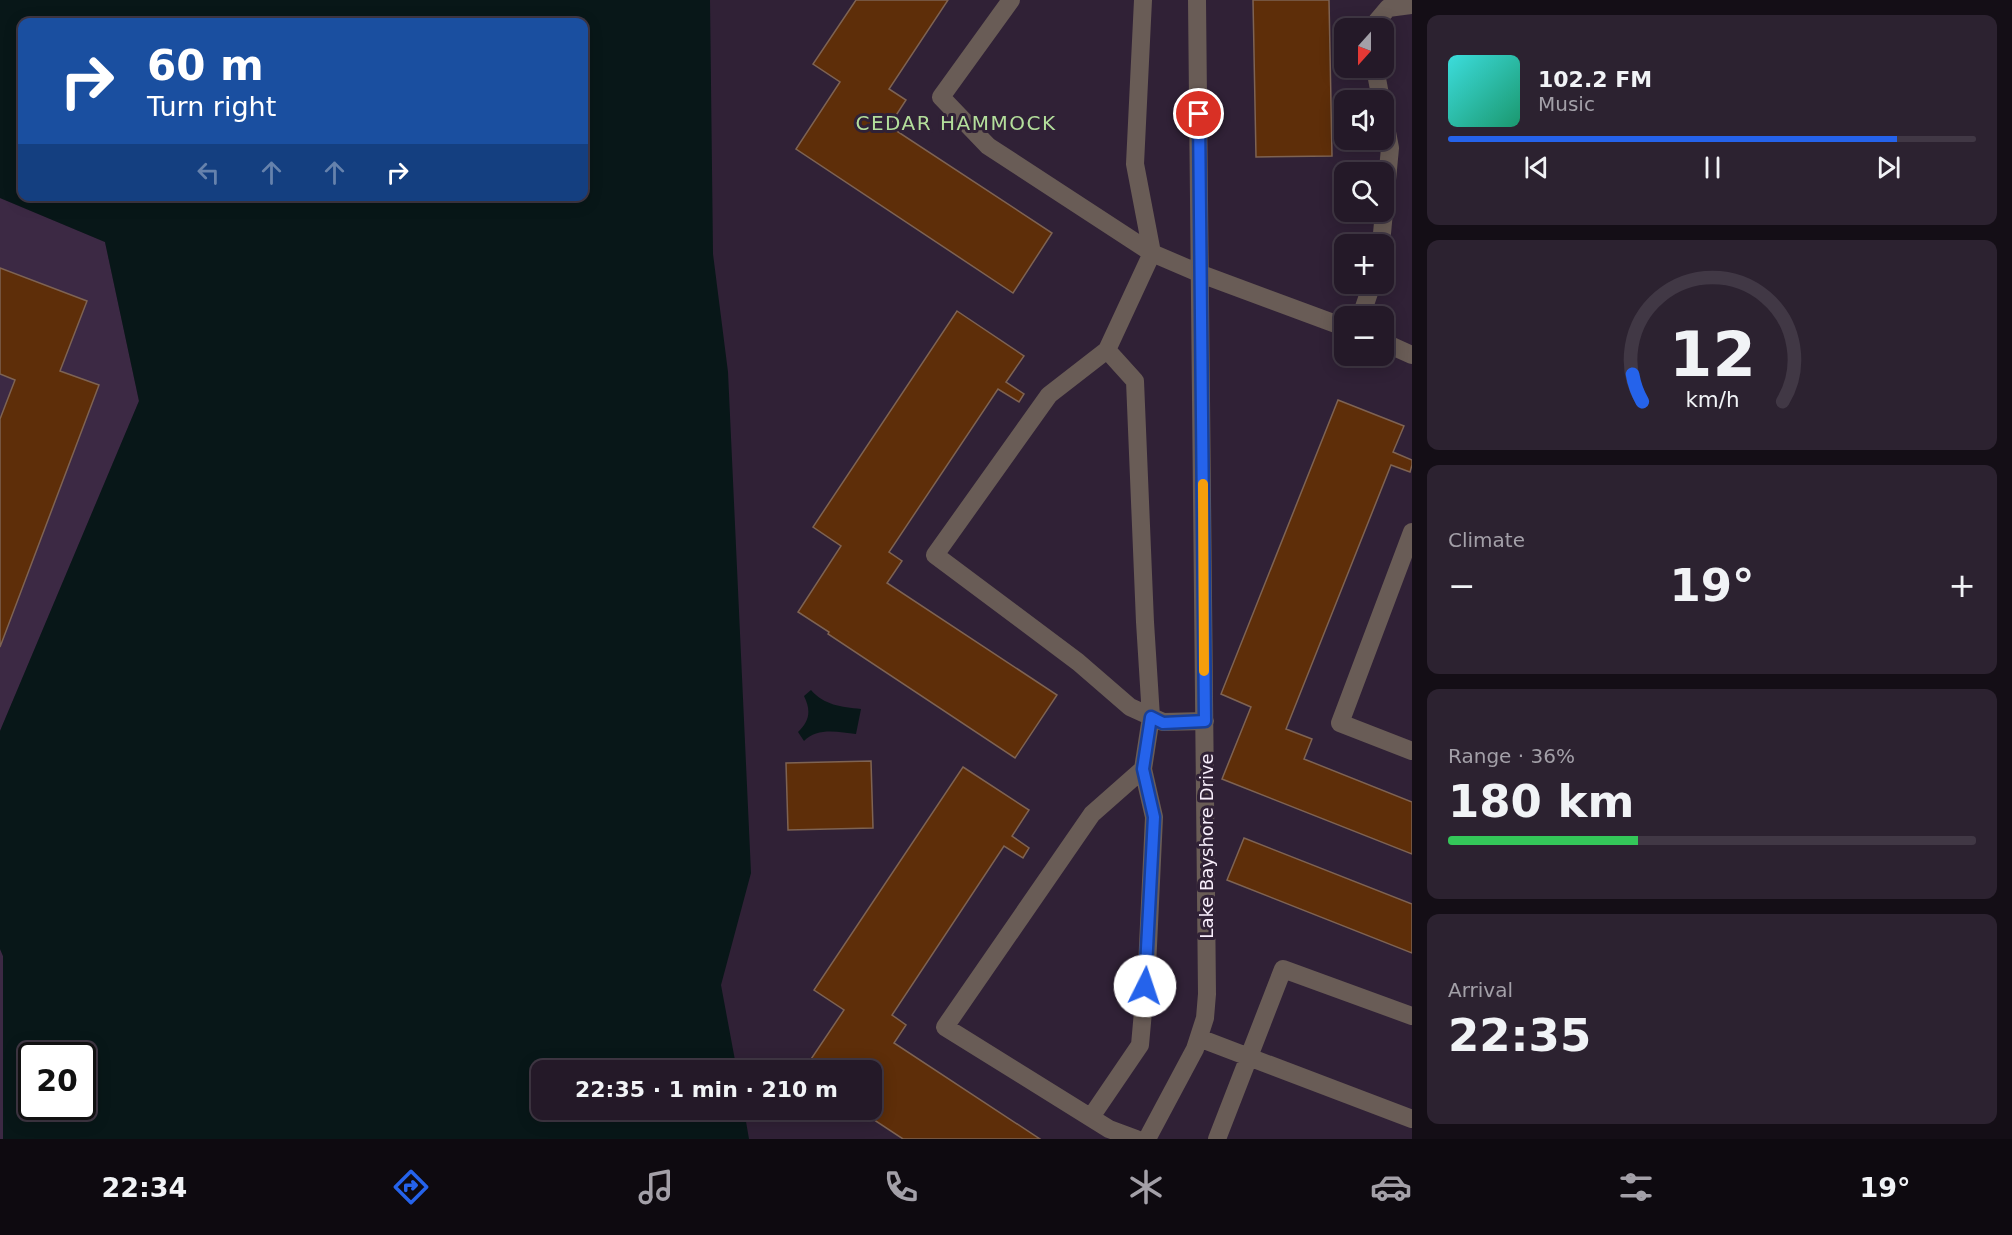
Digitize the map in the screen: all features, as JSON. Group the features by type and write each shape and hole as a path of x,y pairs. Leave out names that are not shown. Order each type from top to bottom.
{"street":[{"path":"1011,0 940,97 988,146 1152,253 1201,274 1334,323"},
{"path":"1143,0 1135,164 1152,253 1107,350 1048,395 935,555 1078,662 1130,707 1163,723 1205,721"},
{"name":"Lake Bayshore Drive","path":"1147,1139 1195,1050 1205,1018 1207,994 1197,0"},
{"path":"1380,18 1388,8 1412,5"},
{"path":"1382,234 1390,150"},
{"path":"1394,347 1412,355"},
{"path":"1091,1117 1140,1045 1147,967 1154,817 1143,769 1151,717 1135,381 1107,350"},
{"path":"1412,532 1340,723 1412,751"},
{"path":"1136,1139 1109,1129 945,1028 1092,814 1143,769"},
{"path":"1216,1139 1283,969 1412,1016"},
{"path":"1199,1038 1412,1119"}],"shaded area":[{"path":"0,0 710,0 713,254 728,372 751,873 721,985 735,1060 531,1060 531,1120 746,1120 749,1139 3,1139 0,731 139,401 105,242 0,198"},
{"path":"0,198 105,242 139,401 0,731"},
{"path":"811,690 827,702 861,709 856,734 822,732 804,741 798,732 805,724 808,715 808,706 804,696"},
{"path":"0,949 3,956 3,1139 0,1139"}],"building":[{"path":"856,0 948,0 889,89 906,100 889,126 1052,233 1013,293 796,149 840,82 813,64"},
{"path":"1253,0 1329,0 1332,156 1256,157"},
{"path":"0,268 87,301 60,371 99,385 0,647 0,419 15,380 0,374"},
{"path":"957,311 1024,356 1006,382 1024,394 1019,402 998,389 889,552 902,561 887,583 1057,695 1015,758 798,612 841,546 813,527"},
{"path":"1338,400 1404,426 1393,452 1412,460 1412,465 1410,472 1391,465 1286,729 1312,739 1304,759 1412,802 1412,854 1222,779 1251,707 1221,694"},
{"path":"871,761 873,828 788,830 786,763"},
{"path":"963,767 1029,810 1012,836 1029,848 1023,858 1004,846 892,1015 906,1025 894,1043 1040,1139 903,1139 874,1120 882,1120 882,1060 810,1060 844,1010 814,990"},
{"path":"1244,838 1412,904 1412,953 1227,880"}],"slow traffic":[{"path":"1203,484 1204,671"}],"district":[{"name":"CEDAR HAMMOCK","path":"956,123"}],"route":[{"path":"1145,986 1154,817 1143,769 1151,717 1163,723 1205,721 1199,114"}]}
